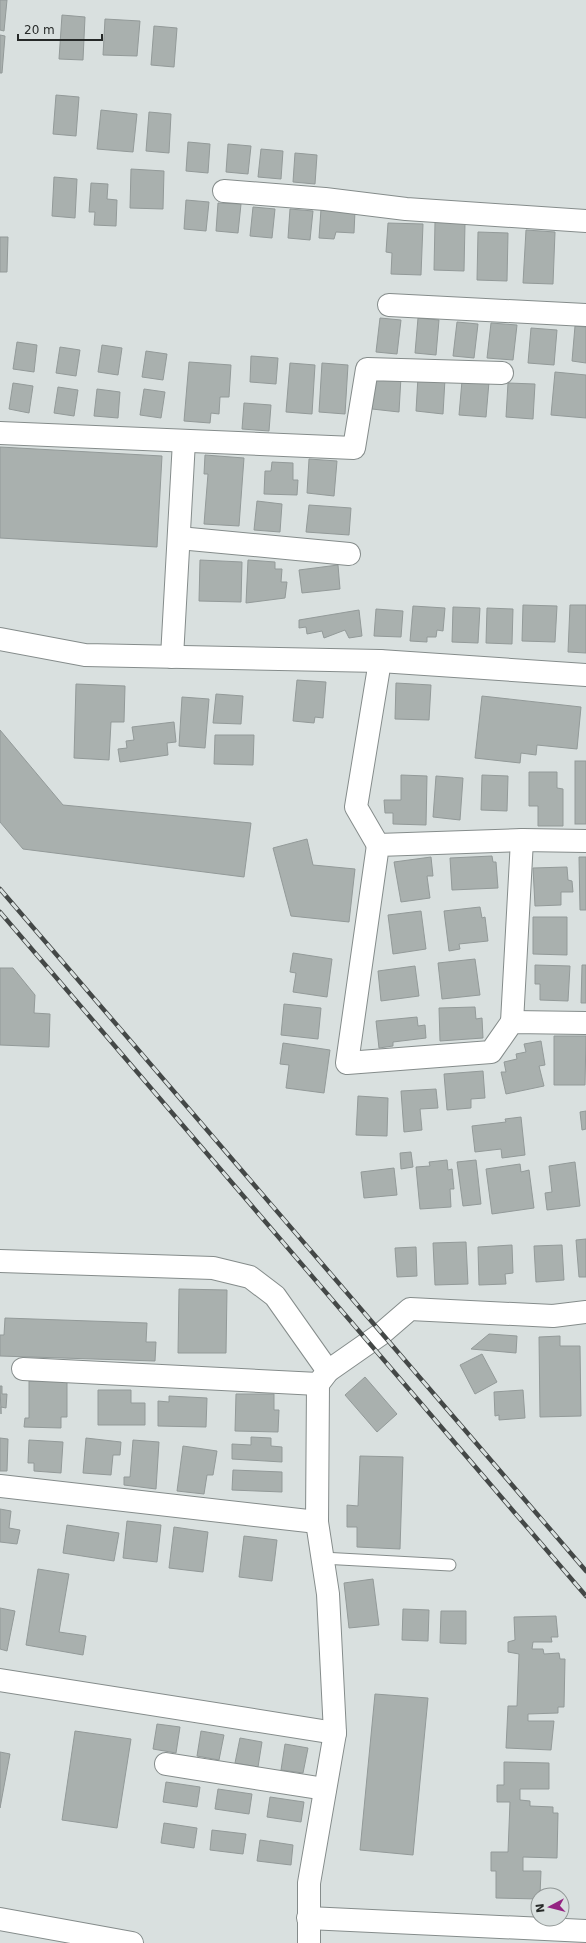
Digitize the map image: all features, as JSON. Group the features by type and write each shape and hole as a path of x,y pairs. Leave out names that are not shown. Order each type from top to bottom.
{"street":[{"path":"224,191 325,199 406,209 586,221"},
{"path":"389,305 586,315"},
{"path":"0,434 354,448 366,369 502,373"},
{"path":"172,657 184,441"},
{"path":"178,538 348,554"},
{"path":"0,639 85,655 380,661 586,675"},
{"path":"380,661 356,807 378,845 347,1063 491,1052 512,1022 522,840"},
{"path":"378,845 522,840 586,841"},
{"path":"512,1022 586,1023"},
{"path":"0,1261 214,1268 250,1278 275,1296 323,1378 317,1522 328,1594 335,1733 309,1882 309,1943"},
{"path":"23,1369 323,1378 381,1334 410,1309 553,1316 586,1312"},
{"path":"0,1486 317,1522"},
{"path":"0,1680 335,1733"},
{"path":"166,1764 325,1789"},
{"path":"308,1918 586,1931"},
{"path":"0,1919 132,1943"}],"lane":[{"path":"322,1558 450,1565"}],"building":[{"path":"0,0 7,0 4,31 0,30"},
{"path":"62,15 85,17 83,60 59,59"},
{"path":"105,19 140,21 137,56 103,55"},
{"path":"154,26 177,28 174,67 151,65"},
{"path":"0,35 5,36 2,73 0,73"},
{"path":"56,95 79,97 76,136 53,134"},
{"path":"101,110 137,114 133,152 97,149"},
{"path":"149,112 171,114 169,153 146,151"},
{"path":"188,142 210,144 208,173 186,171"},
{"path":"228,144 251,146 248,174 226,172"},
{"path":"261,149 283,151 281,179 258,177"},
{"path":"295,153 317,155 315,184 293,182"},
{"path":"131,169 164,171 163,209 130,208"},
{"path":"54,177 77,179 75,218 52,216"},
{"path":"91,183 108,184 107,199 117,200 116,226 94,225 95,212 89,212"},
{"path":"186,200 209,202 206,231 184,229"},
{"path":"218,203 241,204 238,233 216,231"},
{"path":"253,207 275,209 272,238 250,236"},
{"path":"290,209 313,211 310,240 288,238"},
{"path":"321,209 355,211 354,233 336,232 334,239 319,238"},
{"path":"435,222 465,223 464,271 434,270"},
{"path":"388,223 423,224 421,275 391,274 392,253 386,252"},
{"path":"526,230 555,232 553,284 523,283"},
{"path":"478,232 508,233 507,281 477,280"},
{"path":"0,237 8,237 7,272 0,272"},
{"path":"380,318 401,320 397,354 376,352"},
{"path":"418,318 439,320 436,355 415,353"},
{"path":"457,322 478,324 474,358 453,356"},
{"path":"491,323 517,325 513,360 487,358"},
{"path":"575,326 586,327 586,363 572,361"},
{"path":"531,328 557,330 554,365 528,363"},
{"path":"17,342 37,345 34,372 13,369"},
{"path":"102,345 122,348 118,375 98,372"},
{"path":"60,347 80,350 76,376 56,373"},
{"path":"146,351 167,354 163,380 142,377"},
{"path":"251,356 278,358 276,384 250,382"},
{"path":"189,362 231,365 229,397 220,397 219,414 211,413 210,423 184,421"},
{"path":"290,363 315,365 312,414 286,412"},
{"path":"322,363 348,365 345,414 319,412"},
{"path":"555,372 586,375 586,418 551,415"},
{"path":"374,375 401,377 399,412 372,409"},
{"path":"418,377 445,379 443,414 416,411"},
{"path":"462,381 489,382 486,417 459,415"},
{"path":"13,383 33,386 29,413 9,409"},
{"path":"508,383 535,384 533,419 506,417"},
{"path":"58,387 78,390 74,416 54,413"},
{"path":"97,389 120,392 118,418 94,416"},
{"path":"144,389 165,392 161,418 140,415"},
{"path":"244,403 271,405 269,431 242,429"},
{"path":"0,447 162,456 157,547 0,538"},
{"path":"205,455 244,458 239,526 204,524 208,474 204,474"},
{"path":"309,459 337,461 334,496 307,493"},
{"path":"272,462 293,463 293,480 298,480 297,495 264,494 265,471 271,471"},
{"path":"257,501 282,504 280,532 254,530"},
{"path":"309,505 351,508 349,535 306,532"},
{"path":"200,560 242,562 241,602 199,601"},
{"path":"248,560 275,562 275,569 282,569 281,582 287,582 285,598 246,603"},
{"path":"338,565 340,589 302,593 299,570"},
{"path":"523,605 557,606 555,642 522,641"},
{"path":"570,605 586,605 586,653 568,652"},
{"path":"413,606 445,608 443,631 437,630 436,637 427,637 427,642 410,641"},
{"path":"453,607 480,608 478,643 452,642"},
{"path":"487,608 513,609 512,644 486,643"},
{"path":"376,609 403,611 401,637 374,636"},
{"path":"359,610 362,636 349,638 345,630 324,638 322,631 307,634 306,627 299,628 299,620"},
{"path":"297,680 326,682 323,718 315,717 314,723 293,721"},
{"path":"396,683 431,685 429,720 395,719"},
{"path":"76,684 125,686 124,722 111,722 109,760 74,758"},
{"path":"216,694 243,696 241,724 213,723"},
{"path":"482,696 581,707 577,749 537,745 536,755 521,753 520,763 475,758"},
{"path":"182,697 209,699 205,748 179,746"},
{"path":"174,722 176,742 167,743 168,755 120,762 118,749 127,748 126,741 134,740 132,727"},
{"path":"0,730 63,805 251,823 244,877 23,849 0,822"},
{"path":"215,735 254,735 253,765 214,764"},
{"path":"575,761 586,761 586,824 575,824"},
{"path":"529,772 557,772 557,788 563,789 563,826 538,826 538,806 529,806"},
{"path":"401,775 427,776 426,825 393,824 393,813 385,813 384,800 401,800"},
{"path":"482,775 508,776 507,811 481,810"},
{"path":"436,776 463,778 460,820 433,817"},
{"path":"307,839 313,865 355,869 349,922 291,916 273,848"},
{"path":"492,856 493,862 496,862 498,888 452,890 450,858"},
{"path":"431,857 433,876 427,876 430,898 401,902 394,862"},
{"path":"579,857 586,857 586,910 580,910"},
{"path":"567,867 568,880 572,881 573,892 561,892 561,905 535,906 533,868"},
{"path":"480,907 482,918 485,917 488,941 459,944 460,949 449,951 444,911"},
{"path":"421,911 426,949 393,954 388,915"},
{"path":"533,917 567,917 567,955 533,954"},
{"path":"293,953 332,959 327,997 293,992 296,973 290,972"},
{"path":"475,959 480,995 442,999 438,963"},
{"path":"535,965 570,966 568,1001 540,1000 540,984 535,984"},
{"path":"582,965 586,965 586,1003 581,1003"},
{"path":"415,966 419,996 381,1001 378,971"},
{"path":"0,968 13,968 35,995 34,1013 50,1014 49,1047 0,1045"},
{"path":"284,1004 321,1008 318,1039 281,1035"},
{"path":"475,1007 476,1019 482,1018 483,1038 440,1041 439,1008"},
{"path":"417,1017 418,1026 425,1025 426,1038 393,1042 393,1046 379,1048 376,1021"},
{"path":"554,1036 586,1036 585,1085 554,1085"},
{"path":"541,1041 545,1065 539,1066 544,1086 506,1094 501,1072 506,1072 504,1062 517,1059 516,1054 526,1052 524,1044"},
{"path":"283,1043 330,1050 324,1093 286,1088 289,1065 280,1064"},
{"path":"483,1071 485,1098 471,1099 471,1108 447,1110 444,1074"},
{"path":"436,1089 438,1108 420,1109 422,1130 404,1132 401,1091"},
{"path":"358,1096 388,1098 387,1136 356,1135"},
{"path":"586,1111 586,1129 582,1130 580,1112"},
{"path":"521,1117 525,1155 502,1158 501,1149 475,1152 472,1126 506,1122 505,1119"},
{"path":"411,1152 413,1167 401,1169 400,1153"},
{"path":"447,1160 448,1170 452,1169 454,1189 450,1189 451,1207 420,1209 416,1167 430,1166 429,1162"},
{"path":"476,1160 481,1204 463,1206 457,1162"},
{"path":"575,1162 580,1206 547,1210 545,1193 552,1192 549,1166"},
{"path":"520,1164 521,1172 529,1170 534,1208 492,1214 486,1169"},
{"path":"394,1168 397,1195 364,1198 361,1172"},
{"path":"586,1239 586,1277 579,1277 576,1240"},
{"path":"466,1242 468,1284 435,1285 433,1243"},
{"path":"512,1245 513,1273 505,1274 506,1284 479,1285 478,1247"},
{"path":"562,1245 564,1280 536,1282 534,1246"},
{"path":"416,1247 417,1276 397,1277 395,1248"},
{"path":"179,1289 227,1290 226,1353 178,1353"},
{"path":"5,1318 147,1323 146,1342 156,1342 155,1361 0,1356 0,1335 4,1335"},
{"path":"489,1334 517,1336 516,1353 471,1349"},
{"path":"560,1336 560,1346 580,1346 581,1416 540,1417 539,1337"},
{"path":"482,1354 497,1382 475,1394 460,1365"},
{"path":"365,1377 397,1414 377,1432 345,1395"},
{"path":"29,1381 67,1381 67,1417 61,1417 61,1428 24,1427 25,1418 29,1418"},
{"path":"0,1386 2,1386 2,1394 7,1394 6,1408 1,1407 1,1414"},
{"path":"98,1390 131,1390 131,1403 145,1403 145,1425 98,1425"},
{"path":"523,1390 525,1418 499,1420 499,1415 495,1416 494,1392"},
{"path":"236,1394 274,1394 274,1410 279,1410 278,1432 235,1431"},
{"path":"169,1396 207,1398 206,1427 158,1426 158,1401 169,1402"},
{"path":"251,1437 271,1438 271,1446 282,1447 282,1462 232,1459 232,1444 251,1445"},
{"path":"0,1438 8,1439 7,1471 0,1471"},
{"path":"86,1438 121,1442 120,1455 113,1455 111,1475 83,1473"},
{"path":"29,1440 63,1442 61,1473 34,1471 34,1463 28,1463"},
{"path":"133,1440 159,1442 156,1489 124,1485 124,1477 130,1477"},
{"path":"183,1446 217,1451 213,1475 207,1475 204,1494 177,1491"},
{"path":"360,1456 403,1457 400,1549 357,1547 357,1527 347,1527 347,1505 358,1506"},
{"path":"233,1470 282,1472 282,1492 232,1490"},
{"path":"0,1509 11,1511 9,1528 20,1530 17,1544 0,1542"},
{"path":"127,1521 161,1525 157,1562 123,1558"},
{"path":"67,1525 119,1533 114,1561 63,1553"},
{"path":"174,1527 208,1532 203,1572 169,1568"},
{"path":"244,1536 277,1540 272,1581 239,1577"},
{"path":"38,1569 69,1574 59,1632 86,1636 83,1655 26,1645"},
{"path":"373,1579 379,1625 349,1628 344,1583"},
{"path":"0,1608 15,1611 7,1651 0,1649"},
{"path":"403,1609 429,1610 428,1641 402,1640"},
{"path":"441,1611 466,1611 466,1644 440,1643"},
{"path":"556,1616 558,1637 551,1637 552,1642 533,1642 532,1649 543,1649 544,1654 559,1653 560,1659 565,1659 564,1707 558,1707 558,1713 528,1714 528,1721 554,1721 551,1750 506,1748 508,1706 517,1706 519,1654 508,1652 508,1642 515,1640 514,1617"},
{"path":"375,1694 428,1698 413,1855 360,1850"},
{"path":"157,1724 180,1727 176,1753 153,1749"},
{"path":"75,1731 131,1739 117,1828 62,1820"},
{"path":"201,1731 224,1735 219,1760 197,1756"},
{"path":"240,1738 262,1742 258,1767 235,1763"},
{"path":"285,1744 308,1748 303,1773 281,1770"},
{"path":"0,1752 10,1754 0,1808"},
{"path":"504,1762 549,1763 549,1789 520,1789 520,1800 530,1801 530,1806 553,1807 553,1813 558,1813 557,1858 523,1857 523,1871 541,1871 540,1887 530,1887 530,1899 496,1898 496,1871 491,1871 491,1852 508,1852 510,1802 497,1802 497,1785 504,1785"},
{"path":"166,1782 200,1787 197,1807 163,1802"},
{"path":"218,1789 252,1794 249,1814 215,1809"},
{"path":"270,1797 304,1802 301,1822 267,1817"},
{"path":"164,1823 197,1828 194,1848 161,1843"},
{"path":"212,1830 246,1834 243,1854 210,1850"},
{"path":"260,1840 293,1845 291,1865 257,1861"}],"railway":[{"path":"0,889 586,1571"},
{"path":"0,912 586,1596"}]}
